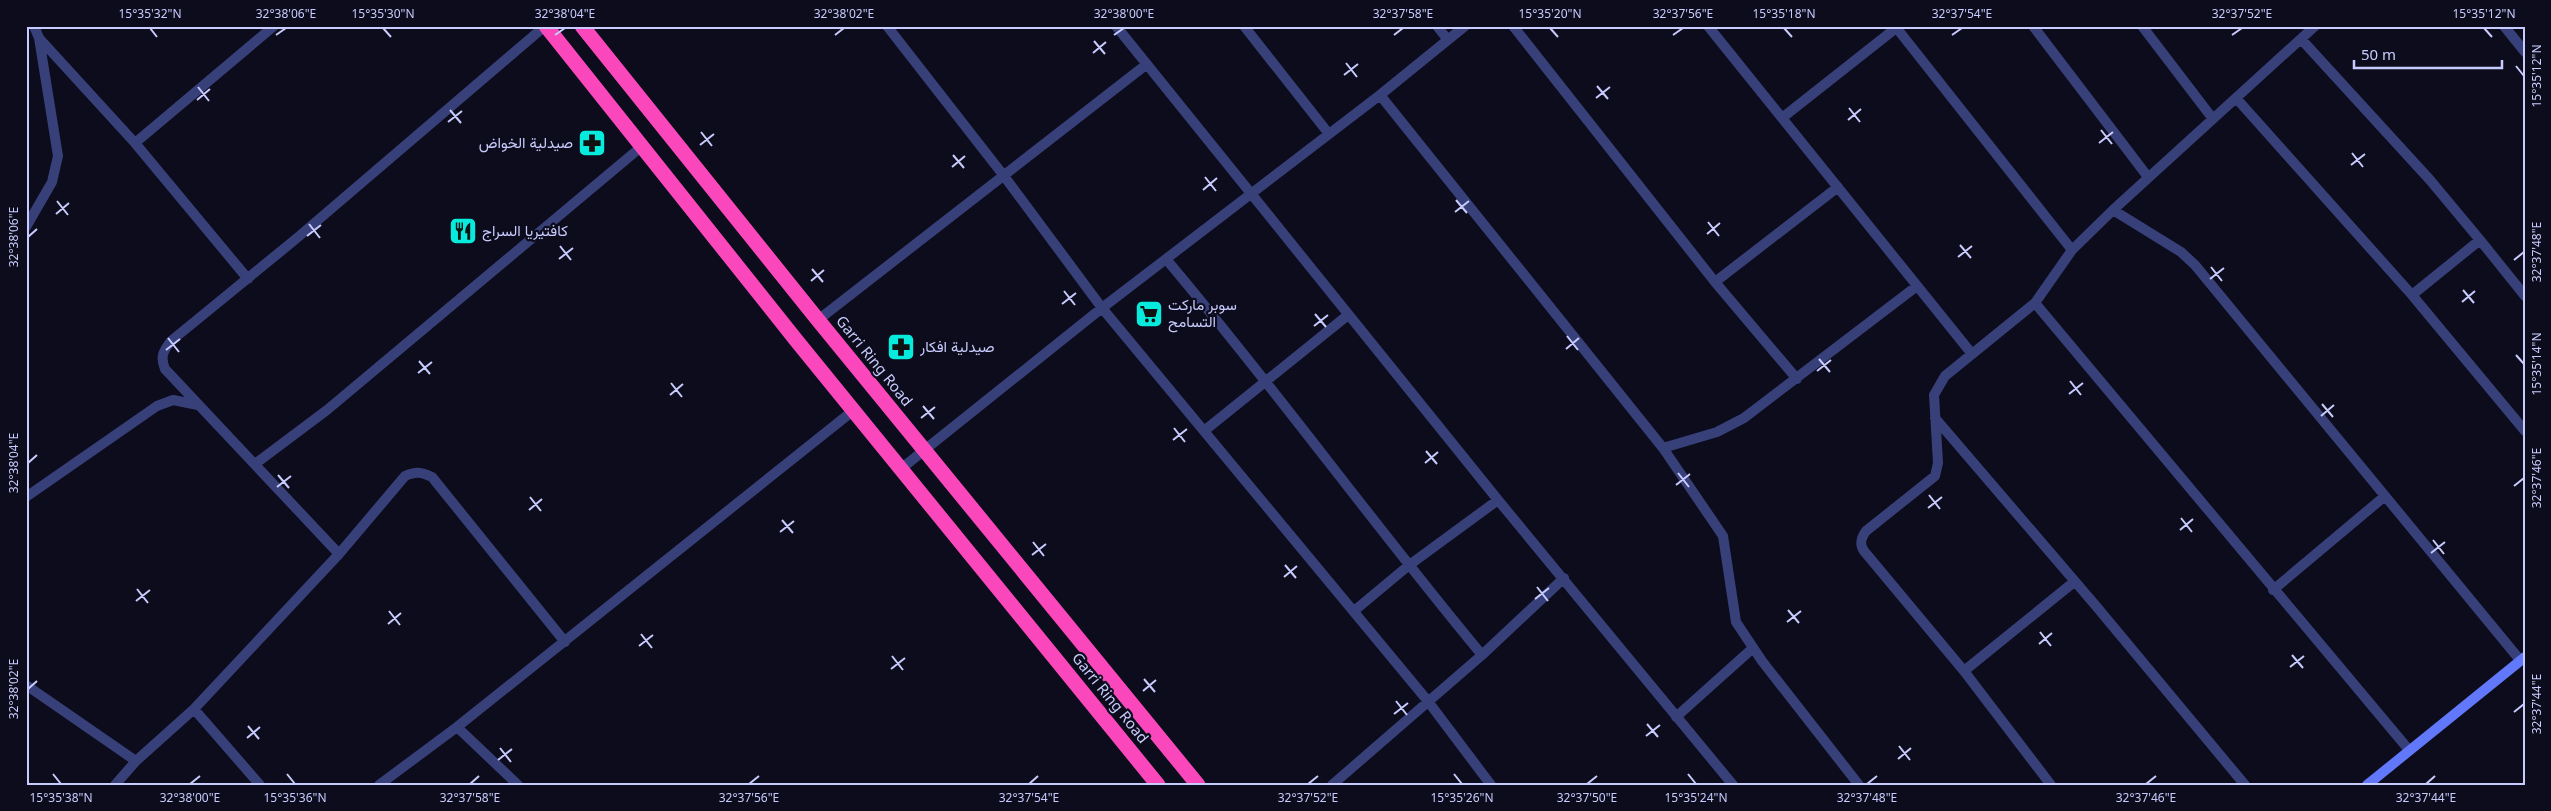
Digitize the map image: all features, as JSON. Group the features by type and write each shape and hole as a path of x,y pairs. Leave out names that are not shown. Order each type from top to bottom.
{"highway":[{"name":"Garri Ring Road","path":"545,26 1158,785"},
{"name":"Garri Ring Road","path":"582,26 818,320 1198,785"}],"main road":[{"path":"2367,785 2523,658"}],"street":[{"path":"26,227 52,182 58,156 39,38 34,26"},
{"path":"135,143 274,26"},
{"path":"339,554 165,370 161,361 163,351 171,341 248,279 545,26"},
{"path":"887,26 1004,176 1102,308 1427,700 1491,785"},
{"path":"1116,26 1498,500 1733,785"},
{"path":"1244,26 1329,134"},
{"path":"1437,26 1448,40"},
{"path":"902,468 1102,308 1380,95 1465,26"},
{"path":"1513,26 1715,282 1797,379"},
{"path":"1708,26 1972,354"},
{"path":"2032,26 2148,177"},
{"path":"2142,26 2213,119"},
{"path":"2051,785 1964,670 1861,547 1861,541 1866,531 1934,476 1938,463 1934,395 1945,376 2035,303 2072,250 2148,177 2315,26"},
{"path":"2504,26 2525,52"},
{"path":"1782,118 1895,27 2072,250"},
{"path":"39,38 135,143 248,279"},
{"path":"2302,39 2430,180 2525,296"},
{"path":"818,320 1147,64"},
{"path":"1380,95 1663,448 1723,536 1726,546 1732,607 1736,622 1859,785"},
{"path":"2236,98 2412,294 2525,431"},
{"path":"255,464 327,410 641,147"},
{"path":"1715,282 1838,187"},
{"path":"2113,210 2181,252 2195,265 2385,496 2523,658"},
{"path":"2412,294 2480,240"},
{"path":"1166,258 1216,318 1408,566 1482,655"},
{"path":"1663,448 1729,427 1797,379 1917,286"},
{"path":"2035,303 2273,590 2409,750"},
{"path":"1204,431 1348,315"},
{"path":"26,497 157,406 173,400 198,405"},
{"path":"379,785 458,727 854,410"},
{"path":"1935,418 2096,606 2245,785"},
{"path":"115,785 136,761 194,709 339,554 405,476 422,472 432,477 565,642"},
{"path":"2273,590 2385,496"},
{"path":"1354,611 1408,566 1498,500"},
{"path":"1332,785 1427,700 1482,655 1564,578"},
{"path":"1964,670 2074,582"},
{"path":"1676,717 1754,648"},
{"path":"26,685 136,761"},
{"path":"194,709 260,785"},
{"path":"458,727 518,785"}],"place":[{"name":"صيدلية الخواض","path":"592,143"},
{"name":"كافتيريا السراج","path":"463,231"},
{"name":"سوبر ماركت التسامح","path":"1149,314"},
{"name":"صيدلية افكار","path":"901,347"}]}
